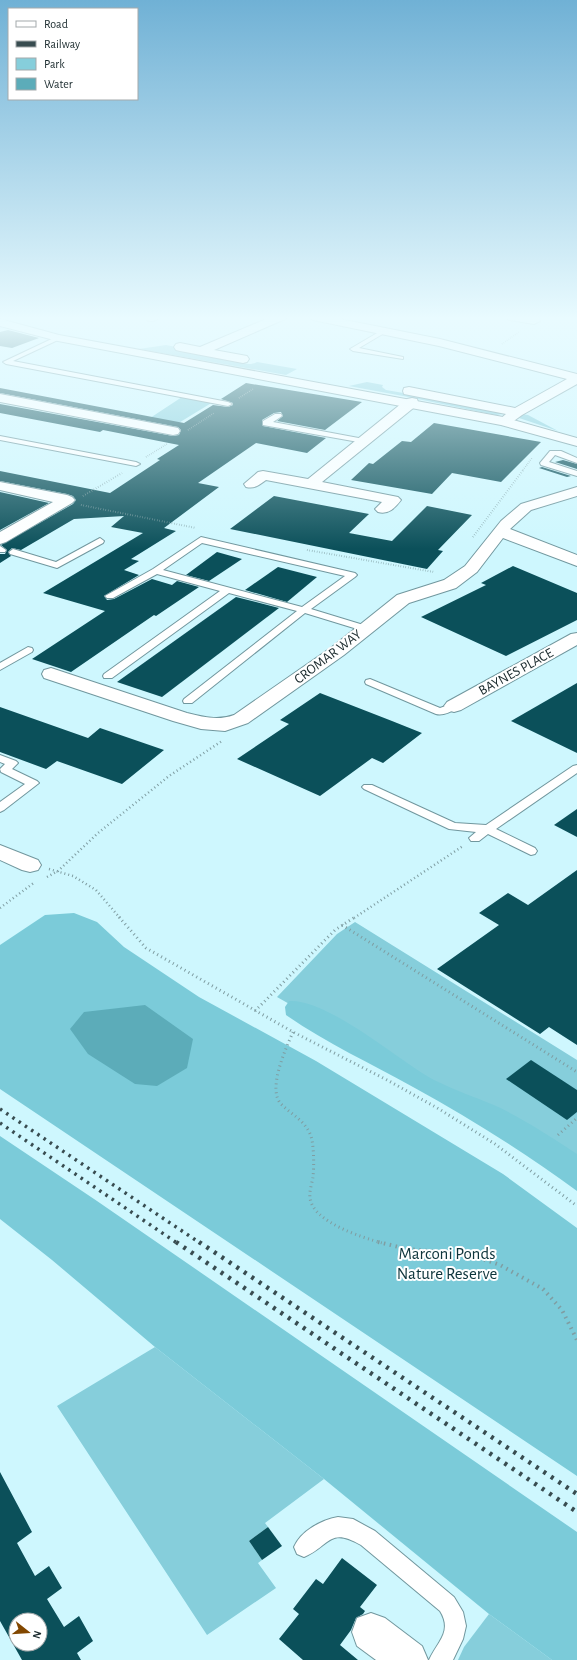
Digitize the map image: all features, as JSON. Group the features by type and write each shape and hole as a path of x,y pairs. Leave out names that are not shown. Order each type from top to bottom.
{"street":[{"path":"396,394 517,412"},
{"path":"503,421 549,394"},
{"path":"411,397 577,442"},
{"path":"311,484 364,442 411,397"},
{"path":"0,398 173,431"},
{"path":"251,484 263,475 393,500 383,509"},
{"name":"CROMAR WAY","path":"51,674 201,723 224,725 241,719 297,681 367,629 403,599 450,584 471,569 500,531 516,514 577,478"},
{"path":"0,486 67,500 1,546"},
{"path":"500,531 577,561"},
{"name":"BAYNES PLACE","path":"454,706 577,638"},
{"path":"0,852 38,874"},
{"path":"371,1632 408,1660"}],"lane":[{"path":"178,394 228,404"},
{"path":"278,416 266,423 364,442"},
{"path":"0,438 136,464"},
{"path":"573,459 557,458 551,462 576,472 577,478"},
{"path":"13,552 57,565 100,540"},
{"path":"110,596 156,571 201,540 352,575 304,610 188,701"},
{"path":"156,571 304,610 367,629"},
{"path":"108,676 227,590"},
{"path":"0,667 28,650"},
{"path":"370,682 440,712 454,706"},
{"path":"0,758 12,763 5,770 33,783 0,808"},
{"path":"475,838 577,768"},
{"path":"368,788 453,826 487,829 531,852"},
{"path":"304,1546 327,1529 338,1527 353,1529 368,1538 447,1604 456,1622 456,1632 452,1642 440,1660"}],"path":[{"path":"472,539 533,458 561,437"},
{"path":"255,1012 330,936 342,926 475,838"},
{"path":"0,908 38,874 58,871 73,876 96,890 146,948 255,1012 390,1081 439,1109 495,1144 577,1206"},
{"path":"342,926 577,1072"},
{"path":"293,1032 282,1056 276,1090 280,1103 305,1124 312,1140 314,1169 310,1198 316,1212 328,1222 376,1241 408,1249 470,1255 500,1265 543,1289 562,1310 577,1340"},
{"path":"558,1135 577,1118"}],"green space":[{"path":"395,394 412,394 497,409 504,414 496,415"},
{"path":"182,397 213,402 172,427 168,426 169,423 144,422"},
{"path":"522,414 528,415 558,431 519,418"},
{"name":"Marconi Ponds Nature Reserve","path":"74,913 97,922 124,947 199,997 316,1061 503,1174 577,1228 577,1476 0,1089 0,945 45,915"},
{"path":"355,922 577,1060 577,1173 413,1074 277,997 337,934"},
{"path":"289,1001 305,1003 343,1020 434,1080 506,1111 537,1128 577,1154 577,1191 537,1163 476,1124 397,1078 332,1044 301,1025 286,1015 285,1007"},
{"path":"0,1136 97,1201 577,1532 577,1660 552,1660 489,1614 324,1479 155,1347 52,1260 0,1219"},
{"path":"155,1347 324,1479 265,1523 268,1527 249,1541 262,1560 258,1563 276,1588 207,1635 57,1406"},
{"path":"489,1614 552,1660 458,1660 464,1647"}],"water":[{"path":"145,1005 193,1039 187,1068 157,1086 135,1084 88,1054 70,1029 84,1012"}],"building":[{"path":"8,394 34,394 184,423 213,405 228,407 233,405 233,403 221,399 228,394 316,394 362,402 325,430 277,421 283,416 281,412 274,413 262,420 263,426 326,438 307,453 256,443 198,483 219,487 164,528 176,531 131,559 139,561 124,570 139,575 104,596 107,600 114,599 152,579 172,585 177,581 199,587 156,616 154,615 71,672 32,659 105,611 43,593 143,533 111,527 124,516 74,519 21,550 12,548 8,552 11,556 0,563 0,554 5,554 7,550 1,545 73,504 76,500 73,496 67,494 0,481 0,471 110,493 160,460 157,459 179,445 103,430 100,432 0,413 0,404 173,436 179,435 181,430 178,427"},
{"path":"434,423 541,442 501,482 452,473 432,494 351,480 369,463 373,464 402,441 411,442"},
{"path":"563,460 577,464 577,469 555,462"},
{"path":"542,467 571,476 567,477 539,468"},
{"path":"0,492 49,503 0,530"},
{"path":"274,496 369,514 349,533 392,541 427,506 472,515 438,550 443,551 427,569 230,529"},
{"path":"217,552 242,559 209,581 186,575"},
{"path":"513,566 577,593 577,620 506,656 421,617 486,585 481,583"},
{"path":"278,567 317,577 287,602 245,590"},
{"path":"236,597 279,608 162,697 117,682"},
{"path":"577,683 577,753 511,721"},
{"path":"320,693 422,733 383,763 372,758 320,796 237,759 289,724 280,720"},
{"path":"0,707 88,738 100,728 164,750 122,784 57,761 46,769 0,752"},
{"path":"577,809 577,837 554,825"},
{"path":"577,870 577,1045 549,1027 540,1034 437,969 499,925 479,913 508,893 528,905"},
{"path":"531,1060 577,1090 577,1112 567,1120 506,1079"},
{"path":"0,1472 32,1532 17,1543 35,1576 49,1566 62,1588 47,1599 64,1627 79,1616 93,1641 77,1653 81,1660 22,1660 17,1652 48,1652 48,1612 8,1612 8,1635 0,1621"},
{"path":"268,1527 282,1546 262,1560 249,1541"},
{"path":"342,1558 377,1585 360,1607 365,1611 356,1618 351,1630 340,1645 358,1660 303,1660 279,1639 299,1614 293,1609 316,1579 323,1584"}],"railway":[{"path":"0,1109 200,1243"},
{"path":"0,1123 177,1243"},
{"path":"176,1242 577,1512"},
{"path":"199,1242 577,1494"}]}
